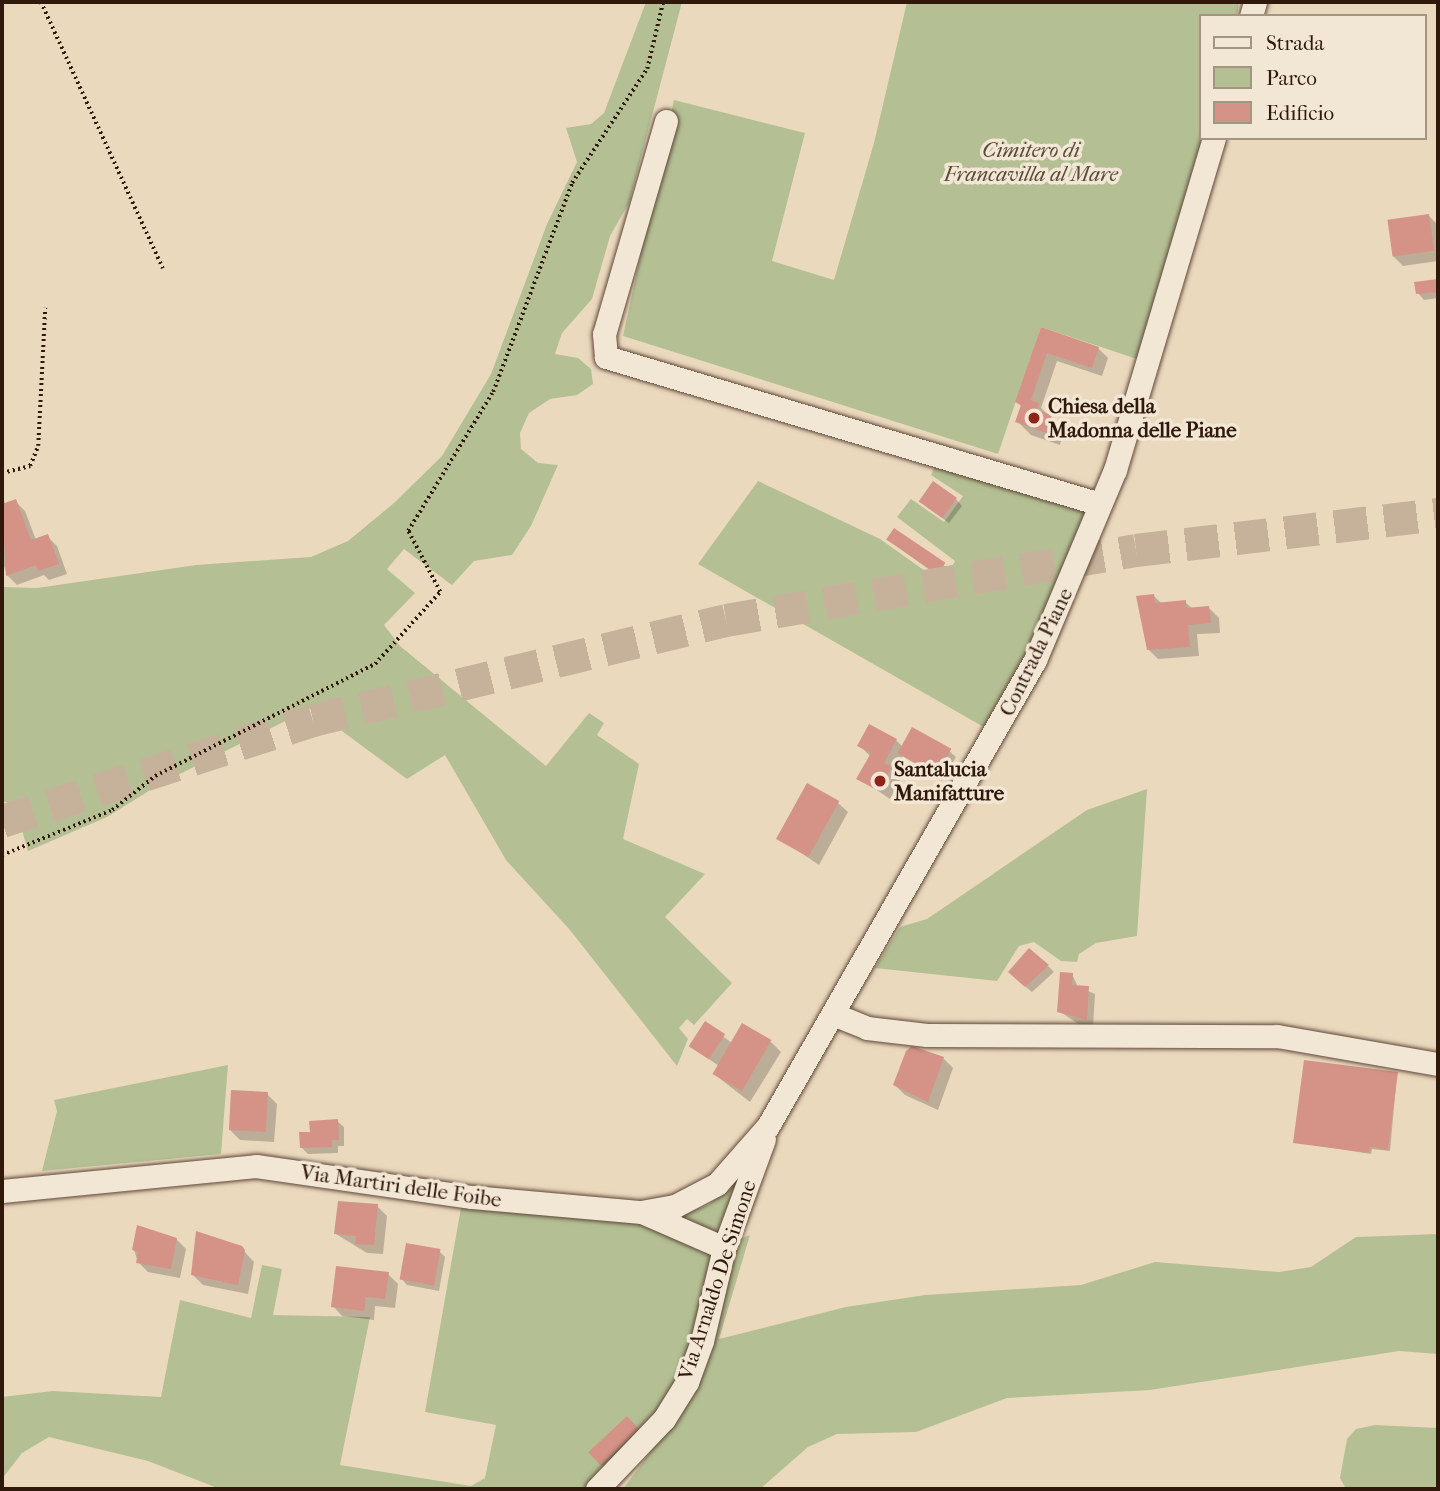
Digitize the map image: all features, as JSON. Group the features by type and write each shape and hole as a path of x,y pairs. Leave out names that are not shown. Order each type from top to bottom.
{"street":[{"path":"666,121 604,334 606,357 1100,504"},
{"name":"Contrada Piane","path":"768,1126 1035,660 1100,504 1151,358 1213,140"},
{"path":"833,1014 867,1028 927,1035 1277,1036 1438,1064"},
{"name":"Via Martiri delle Foibe","path":"2,1191 256,1166 472,1197 641,1212 675,1206 704,1193 731,1170 768,1126"},
{"name":"Via Arnaldo De Simone","path":"597,1489 664,1419 687,1382 702,1342 724,1248 768,1126"},
{"path":"641,1212 724,1248"}],"path":[{"path":"41,2 163,268"},
{"path":"2,855 112,810 155,776 375,664 440,592 408,531 492,392 572,183 647,69 663,2"},
{"path":"2,473 30,466 38,446 46,308"}],"green space":[{"path":"646,2 682,2 629,203 610,236 592,299 562,333 555,354 578,358 591,369 593,384 577,395 550,399 529,413 520,433 521,449 538,463 558,465 531,526 512,555 474,561 452,585 404,549 387,569 415,593 384,625 400,646 546,766 589,713 604,723 597,735 639,764 623,839 705,874 665,917 732,983 694,1025 687,1019 679,1028 688,1039 677,1066 570,930 506,860 445,755 407,779 327,720 317,705 160,784 107,817 28,851 19,820 9,803 2,801 2,587 37,588 196,565 311,557 348,541 394,503 442,456 491,374 547,224 577,162 566,128 591,124 604,113"},
{"name":"Cimitero di Francavilla al Mare","path":"907,2 1239,2 1237,14 1198,14 1198,140 1201,140 1137,359 1041,327 998,454 623,336 674,100 805,133 772,261 834,280 874,143"},
{"path":"938,459 1090,505 1041,628 989,730 698,564 758,481 880,539 942,583 955,561 897,517 911,499 944,522 963,496 931,475"},
{"path":"1147,789 1137,936 1096,943 1079,954 1077,962 1061,961 1034,942 1019,946 997,981 875,968 900,927 927,919 1087,810"},
{"path":"228,1065 221,1154 42,1171 57,1111 54,1100"},
{"path":"741,1175 721,1237 678,1217 710,1204"},
{"path":"462,1202 645,1223 731,1242 750,1235 719,1339 846,1307 925,1295 1081,1285 1155,1262 1279,1272 1311,1267 1356,1237 1438,1234 1438,1354 1399,1351 1150,1390 1007,1398 916,1432 837,1434 808,1447 760,1489 623,1489 649,1454 645,1444 590,1489 220,1489 148,1461 49,1437 22,1453 2,1479 2,1397 53,1391 161,1397 180,1300 251,1318 262,1265 282,1269 273,1315 370,1317 340,1465 471,1486 485,1478 496,1425 425,1412"},
{"path":"1375,1425 1438,1428 1438,1489 1346,1489 1340,1478 1347,1439 1356,1429"}],"building":[{"path":"1429,214 1434,251 1393,256 1387,220"},
{"path":"1438,279 1438,292 1416,294 1414,282"},
{"path":"1041,327 1099,347 1092,368 1047,353 1031,400 1039,403 1037,410 1052,415 1046,433 1015,422 1021,405 1015,402"},
{"path":"933,481 957,498 942,518 919,501"},
{"path":"16,499 31,540 48,534 59,564 38,571 36,565 6,576 2,504"},
{"path":"894,528 945,563 938,574 886,540"},
{"path":"1154,594 1155,603 1186,600 1186,608 1209,606 1211,623 1188,625 1190,647 1147,650 1136,596"},
{"path":"869,724 897,739 884,763 892,767 879,791 856,779 871,753 857,746"},
{"path":"912,727 951,749 937,775 897,753"},
{"path":"807,783 839,801 808,857 776,839"},
{"path":"1029,948 1049,965 1025,987 1008,972"},
{"path":"1060,972 1073,973 1072,985 1089,986 1087,1020 1057,1012"},
{"path":"705,1021 725,1034 709,1059 689,1046"},
{"path":"742,1023 771,1040 742,1091 713,1074"},
{"path":"912,1046 944,1057 928,1102 893,1085 906,1051"},
{"path":"1304,1060 1398,1072 1388,1150 1370,1147 1369,1153 1293,1143"},
{"path":"231,1090 268,1092 266,1132 229,1130"},
{"path":"338,1119 339,1140 332,1140 332,1147 300,1148 299,1132 310,1132 309,1121"},
{"path":"338,1201 378,1204 374,1245 355,1244 356,1236 334,1234"},
{"path":"137,1225 177,1238 171,1269 136,1263 138,1252 132,1250"},
{"path":"196,1231 242,1246 245,1250 238,1285 191,1275"},
{"path":"406,1243 440,1249 434,1286 400,1279"},
{"path":"336,1266 389,1272 385,1299 366,1297 364,1311 331,1307"},
{"path":"627,1416 639,1429 601,1465 588,1452"}],"tunnel":[{"path":"2,821 313,720 726,620 1136,550 1438,514"}],"place":[{"name":"Chiesa della Madonna delle Piane","path":"1034,418"},
{"name":"Santalucia Manifatture","path":"880,781"}]}
